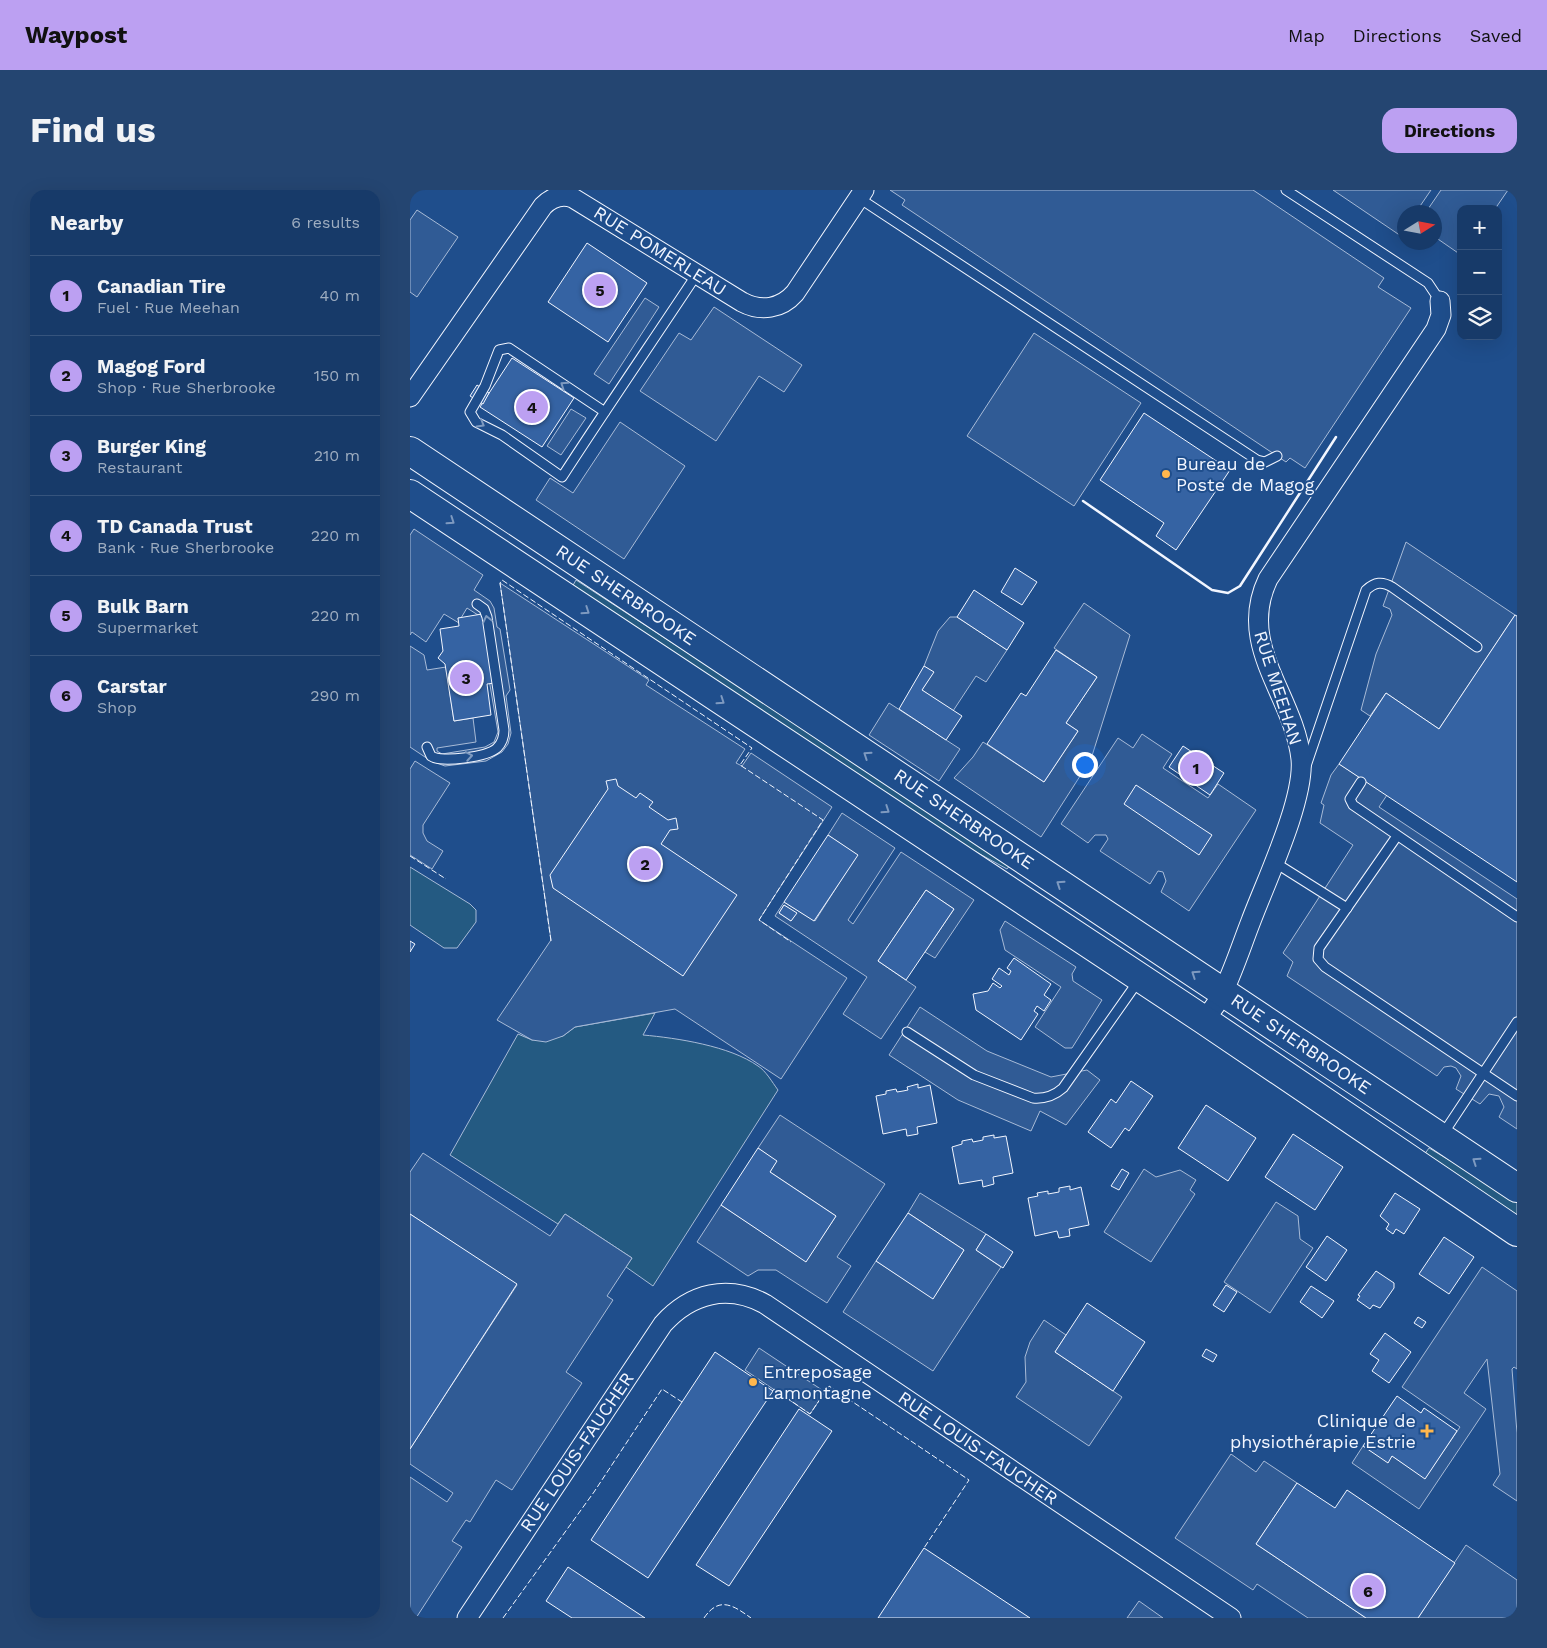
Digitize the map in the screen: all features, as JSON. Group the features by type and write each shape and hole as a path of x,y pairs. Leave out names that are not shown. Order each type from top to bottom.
{"main road":[{"name":"RUE SHERBROOKE","path":"410,451 1517,1188"},
{"name":"RUE SHERBROOKE","path":"410,494 1141,978 1517,1232"}],"street":[{"name":"RUE POMERLEAU","path":"410,397 552,194 573,198 753,307 769,308 783,303 795,293 861,194"},
{"name":"RUE MEEHAN","path":"1204,1020 1223,993 1274,862 1299,787 1301,760 1299,746 1259,636 1257,612 1259,600 1268,579 1436,329 1441,315 1440,301"},
{"name":"RUE LOUIS-FAUCHER","path":"467,1618 663,1324 685,1304 705,1296 726,1293 747,1296 766,1304 1231,1618"}],"lane":[{"path":"1286,190 1428,283 1440,301"},
{"path":"861,194 1257,460 1270,461 1277,456"},
{"path":"605,412 510,348 499,350 485,386 472,407 472,419 502,435 562,477 605,412 696,274"},
{"path":"1299,787 1366,590 1372,585 1386,583 1477,647"},
{"path":"427,747 431,756 444,760 490,752 502,743 504,730 487,616 484,609 477,604"},
{"path":"1361,782 1351,796 1351,803 1517,917"},
{"path":"1397,836 1319,948 1318,954 1321,964 1517,1096"},
{"path":"1274,862 1347,908"},
{"path":"907,1032 980,1078 1032,1098 1041,1099 1057,1093 1063,1088 1141,978"},
{"path":"1441,1137 1517,1022"}],"shaded area":[{"path":"890,190 1253,190 1384,278 1378,287 1411,308 1305,468 1290,458 1286,462 902,205 905,200"},
{"path":"1333,190 1431,190 1421,205 1397,205 1397,233"},
{"path":"1441,190 1508,190 1498,205 1457,205 1457,252 1442,242 1442,205 1431,205"},
{"path":"417,210 458,237 417,297 410,292 410,220"},
{"path":"645,298 659,307 609,384 594,374"},
{"path":"714,307 802,365 784,392 759,376 716,441 640,391 679,333 691,340"},
{"path":"1034,333 1141,403 1074,506 967,436"},
{"path":"571,409 586,418 561,455 547,446"},
{"path":"620,422 685,466 624,559 536,500 550,478 573,493"},
{"path":"414,529 483,575 474,590 490,601 494,608 497,627 500,629 510,690 506,696 511,733 508,744 502,752 486,761 445,766 431,761 410,747 410,646 424,655 427,670 446,667 454,721 473,718 476,742 437,748 437,751 442,754 485,747 494,742 498,732 478,615 467,608 461,618 458,618 459,623 444,614 426,642 412,632 410,635 410,535"},
{"path":"1406,542 1515,615 1439,729 1386,693 1370,716 1361,710 1376,654 1392,615 1390,609 1383,606"},
{"path":"576,580 1011,864 1007,869 949,837 572,587"},
{"path":"500,583 649,680 646,685 745,749 736,763 742,766 751,753 832,807 759,920 847,978 781,1079 675,1009 575,1027 563,1036 546,1042 532,1040 497,1020 551,940"},
{"path":"1084,603 1130,635 1091,759 1041,837 954,778 973,757 983,742 1044,782 1078,731 1066,723 1097,677 1054,648"},
{"path":"950,617 957,617 1007,650 986,682 976,676 953,711 922,690 933,672 924,666 938,631"},
{"path":"889,703 960,749 939,781 869,735"},
{"path":"1142,734 1172,754 1163,768 1208,798 1218,784 1256,810 1189,911 1161,892 1166,881 1163,872 1158,871 1150,884 1100,851 1108,839 1106,835 1095,835 1088,843 1061,824 1118,738 1133,748"},
{"path":"415,761 450,783 423,825 423,833 427,841 443,851 432,869 410,855 410,769"},
{"path":"1339,764 1387,795 1379,807 1517,899 1517,1129 1499,1117 1504,1107 1499,1096 1489,1094 1480,1104 1456,1089 1461,1076 1456,1068 1451,1066 1444,1067 1437,1076 1287,976 1293,962 1283,953 1353,845 1320,823 1324,805 1321,803 1331,775"},
{"path":"842,813 895,848 848,920 853,924 901,852 974,900 935,958 925,952 954,909 926,890 878,961 916,987 881,1039 843,1014 867,977 775,916 784,902 815,921 857,855 828,835","holes":["784,905 796,913 791,921 779,913"]},
{"path":"410,867 470,904 476,910 476,922 457,948 444,948 410,925"},
{"path":"1005,921 1076,967 1072,974 1073,981 1102,1000 1072,1048 1065,1048 1035,1027 1061,987 1005,950 1000,930"},
{"path":"920,1007 987,1051 1051,1077 1087,1070 1100,1080 1066,1125 1040,1111 1031,1131 958,1100 889,1055"},
{"path":"655,1013 643,1035 703,1044 733,1053 761,1068 778,1090 653,1286 626,1267 632,1258 565,1214 558,1224 450,1155 518,1034 532,1040 563,1036 575,1027"},
{"path":"780,1115 885,1184 837,1257 851,1266 827,1303 776,1270 758,1270 748,1276 697,1242 721,1205 806,1261 836,1216 770,1172 776,1161 758,1148"},
{"path":"1429,1148 1517,1201 1517,1217 1424,1155"},
{"path":"423,1153 550,1236 565,1214 632,1258 607,1296 613,1300 566,1372 582,1383 512,1490 496,1480 470,1522 466,1520 452,1541 462,1547 416,1618 410,1618 410,1477 447,1502 453,1493 410,1464 410,1449 517,1285 410,1214 410,1172"},
{"path":"1144,1169 1156,1177 1180,1170 1196,1180 1190,1190 1195,1194 1151,1262 1104,1232"},
{"path":"920,1193 986,1234 976,1250 1001,1267 933,1371 843,1312 876,1261 933,1298 964,1250 908,1213"},
{"path":"1276,1202 1298,1216 1300,1239 1313,1248 1270,1313 1224,1282"},
{"path":"1482,1267 1517,1291 1517,1369 1514,1367 1512,1369 1517,1433 1517,1501 1493,1485 1500,1474 1487,1359 1464,1393 1486,1409 1419,1509 1352,1463 1363,1446 1388,1462 1392,1456 1425,1478 1460,1427 1402,1387"},
{"path":"1044,1320 1066,1335 1055,1352 1122,1397 1089,1446 1016,1397 1026,1382 1025,1357 1030,1342"},
{"path":"759,1348 825,1392 810,1414 745,1370"},
{"path":"1231,1454 1256,1472 1264,1461 1297,1483 1256,1544 1366,1618 1308,1618 1257,1584 1253,1590 1175,1538"},
{"path":"1466,1545 1517,1580 1517,1618 1418,1618"},
{"path":"1139,1601 1163,1618 1127,1618"}],"building":[{"path":"587,243 647,283 608,342 548,302"},
{"path":"512,358 574,398 542,447 480,407"},
{"path":"477,385 489,393 483,404 470,396"},
{"path":"1144,413 1230,470 1176,550 1156,536 1164,523 1100,480"},
{"path":"1015,568 1037,582 1022,605 1001,592"},
{"path":"974,590 1024,623 1007,650 957,617"},
{"path":"482,614 495,683 487,684 491,715 454,721 445,664 438,658 443,651 440,629 459,626 458,618"},
{"path":"1515,615 1517,616 1517,882 1339,764 1386,693 1439,729"},
{"path":"1056,650 1097,677 1066,723 1078,731 1044,782 987,744 1021,693 1026,696"},
{"path":"924,666 934,672 922,690 962,716 946,740 899,709"},
{"path":"1183,746 1224,773 1210,795 1169,767"},
{"path":"616,779 618,786 636,798 640,793 653,802 649,807 668,820 676,818 678,829 670,830 661,844 737,895 683,976 553,888 550,875 608,789 606,781"},
{"path":"1136,785 1212,835 1199,855 1124,804"},
{"path":"828,835 858,855 814,921 784,902"},
{"path":"926,890 954,909 906,980 878,961"},
{"path":"784,905 797,913 791,921 779,913"},
{"path":"410,941 415,944 410,952"},
{"path":"1014,958 1051,984 1044,995 1051,1000 1044,1011 1037,1006 1034,1011 1038,1014 1021,1040 976,1010 973,994 988,991 993,983 1000,988 1002,986 992,979 999,968 1009,975 1011,971 1007,968"},
{"path":"1131,1081 1153,1096 1129,1131 1125,1128 1111,1148 1088,1132 1111,1099 1116,1103"},
{"path":"918,1084 918,1088 930,1085 937,1123 917,1127 918,1134 907,1136 906,1129 883,1134 876,1096 896,1089 897,1092 908,1090 907,1087"},
{"path":"1206,1105 1256,1138 1228,1181 1178,1148"},
{"path":"1293,1134 1343,1167 1315,1210 1265,1177"},
{"path":"994,1135 994,1138 1006,1136 1013,1173 993,1177 994,1184 983,1187 982,1180 959,1184 952,1147 962,1144 962,1141 972,1139 973,1142 983,1140 983,1137"},
{"path":"758,1148 777,1161 770,1172 836,1216 806,1262 721,1205"},
{"path":"1122,1169 1129,1173 1119,1190 1111,1186"},
{"path":"1070,1186 1070,1190 1081,1187 1089,1225 1069,1229 1070,1236 1059,1238 1057,1231 1035,1236 1028,1198 1038,1196 1037,1193 1059,1192 1059,1188"},
{"path":"1395,1193 1420,1209 1404,1234 1396,1229 1393,1234 1386,1229 1389,1224 1380,1216"},
{"path":"908,1213 964,1250 933,1299 876,1261"},
{"path":"410,1214 517,1284 410,1449"},
{"path":"986,1234 1013,1252 1003,1268 976,1250"},
{"path":"1327,1236 1347,1250 1326,1281 1306,1267"},
{"path":"1444,1237 1474,1257 1449,1294 1419,1274"},
{"path":"1376,1271 1394,1283 1394,1288 1380,1308 1373,1305 1370,1309 1357,1300 1360,1296 1358,1295"},
{"path":"1226,1285 1237,1292 1224,1312 1213,1305"},
{"path":"1311,1286 1334,1301 1322,1318 1300,1302"},
{"path":"1087,1303 1145,1342 1113,1391 1055,1352"},
{"path":"1418,1317 1426,1322 1422,1328 1414,1323"},
{"path":"1385,1333 1411,1352 1389,1383 1372,1371 1379,1360 1370,1354"},
{"path":"1206,1349 1217,1355 1213,1362 1202,1356"},
{"path":"715,1352 773,1391 648,1578 591,1540"},
{"path":"1397,1396 1421,1413 1424,1408 1457,1431 1425,1479 1392,1456 1388,1463 1363,1446"},
{"path":"799,1409 832,1431 729,1586 696,1565"},
{"path":"1297,1483 1335,1508 1347,1490 1455,1563 1418,1618 1366,1618 1256,1544"},
{"path":"924,1548 1030,1618 878,1618"},
{"path":"568,1567 645,1618 572,1618 546,1601"}],"fence":[{"path":"551,941 500,583 502,580 752,748 740,765 823,820 759,920 791,942"},
{"path":"410,856 446,879"},
{"path":"773,1391 774,1389 810,1414 829,1386 969,1480 924,1548"},
{"path":"503,1618 594,1492 662,1389 682,1402"},
{"path":"704,1618 715,1607 721,1605 732,1606 751,1618"}],"wall":[{"path":"1083,501 1212,590 1228,593 1240,586 1336,437"}],"place":[{"name":"Bulk Barn","path":"600,290"},
{"name":"TD Canada Trust","path":"532,407"},
{"name":"Bureau de Poste de Magog","path":"1166,474"},
{"name":"Burger King","path":"466,678"},
{"name":"Canadian Tire","path":"1196,768"},
{"name":"Magog Ford","path":"645,864"},
{"name":"Entreposage Lamontagne","path":"753,1382"},
{"name":"Clinique de physiothérapie Estrie","path":"1427,1431"},
{"name":"Carstar","path":"1368,1591"}]}
